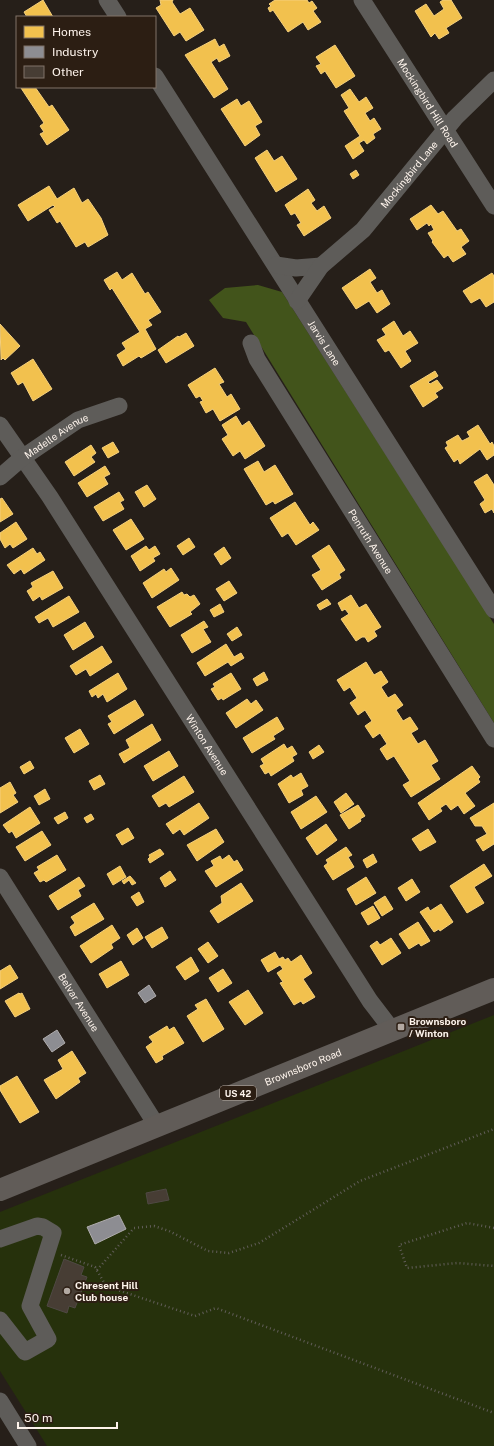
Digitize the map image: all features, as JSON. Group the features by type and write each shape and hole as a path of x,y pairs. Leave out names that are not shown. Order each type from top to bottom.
{"main road":[{"name":"Brownsboro Road","path":"0,1190 494,989"}],"street":[{"path":"107,0 117,16"},
{"name":"Mockingbird Hill Road","path":"362,0 494,206"},
{"name":"Jarvis Lane","path":"156,78 276,265 297,302 494,610"},
{"name":"Mockingbird Lane","path":"297,302 322,266 363,230 446,130 494,80"},
{"path":"276,265 296,268 322,266"},
{"name":"Penruth Avenue","path":"251,343 257,359 494,739"},
{"name":"Madelle Avenue","path":"0,476 22,458 78,420 120,406"},
{"name":"Winton Avenue","path":"0,425 50,497 370,1001 393,1031"},
{"name":"Belvar Avenue","path":"0,877 158,1126"},
{"path":"0,1239 37,1226 43,1227 53,1233 30,1306 48,1339 25,1352 0,1320"},
{"path":"0,1402 28,1446"}],"path":[{"path":"97,1270 134,1228 154,1226 169,1231 208,1252 229,1253 259,1243 360,1181 494,1129"},
{"path":"494,1228 467,1223 399,1245 407,1268 457,1263 494,1266"},
{"path":"48,1250 95,1267 106,1286 195,1316 216,1308 494,1413"}],"green space":[{"path":"258,285 282,292 494,624 494,723 246,322 223,318 209,300 225,288"},
{"path":"494,1015 494,1446 47,1446 0,1371 0,1212"}],"building: Homes":[{"path":"43,0 52,16 26,16 24,12"},
{"path":"160,0 173,0 172,2 180,14 190,8 204,30 186,41 180,32 174,36 156,8 161,5"},
{"path":"275,0 307,0 309,3 312,1 317,8 313,11 321,22 308,30 303,22 288,32 273,10 270,12 268,8 271,6 269,4"},
{"path":"443,0 451,0 462,18 446,28 449,33 439,39 435,33 431,37 415,11 426,4 434,16 444,9 440,2"},
{"path":"215,39 219,47 224,44 230,56 219,62 217,58 211,62 228,89 214,98 185,55"},
{"path":"335,45 355,76 336,88 325,71 321,74 316,66 321,64 316,57"},
{"path":"21,88 36,88 49,107 52,105 69,130 47,145 40,134 44,132 40,126 44,123"},
{"path":"350,89 359,102 366,97 373,108 365,113 370,121 374,118 381,129 373,134 375,138 367,144 364,140 359,143 364,151 353,159 345,146 360,136 344,111 349,108 341,95"},
{"path":"237,99 241,106 249,101 262,122 255,126 260,135 245,146 221,109"},
{"path":"267,150 274,161 282,156 297,179 276,192 255,158"},
{"path":"356,170 359,175 353,179 350,174"},
{"path":"49,186 57,199 74,188 82,203 88,199 101,218 108,235 88,247 85,242 76,247 60,221 57,223 49,210 55,207 53,205 28,221 18,205"},
{"path":"308,189 315,200 311,203 317,211 324,206 331,218 304,236 297,225 301,223 295,213 291,215 285,205"},
{"path":"431,205 438,214 443,211 457,231 461,229 469,241 461,247 466,254 453,262 448,255 444,258 432,242 433,241 428,233 434,230 431,224 429,226 427,223 417,230 410,219"},
{"path":"370,269 376,278 370,282 377,293 382,290 390,304 377,313 369,301 356,309 342,288"},
{"path":"117,272 122,280 132,273 145,294 148,292 161,312 148,320 152,325 145,329 156,349 141,358 139,356 123,366 117,355 126,349 122,343 140,332 112,288 110,290 104,280"},
{"path":"492,273 494,276 494,302 486,307 480,298 471,303 463,291"},
{"path":"394,321 403,336 410,331 418,343 405,351 411,361 401,368 389,350 385,352 377,340 386,335 382,329"},
{"path":"0,324 20,346 5,360 3,358 1,360"},
{"path":"186,333 194,346 166,363 158,350 178,336 179,337"},
{"path":"33,359 52,389 33,401 23,382 18,385 11,373"},
{"path":"215,368 224,382 219,384 227,397 231,394 240,409 220,421 213,409 206,413 200,402 203,401 200,396 196,398 188,385"},
{"path":"435,371 438,376 428,382 430,384 437,380 443,388 435,393 438,397 423,407 410,386"},
{"path":"236,416 242,426 249,421 265,446 245,459 240,451 233,456 222,439 228,435 222,425"},
{"path":"478,425 490,444 492,442 494,446 494,455 487,460 480,449 460,464 458,459 454,462 445,448 448,446 446,442 458,435 462,441 470,437 467,432"},
{"path":"113,442 119,452 108,458 102,448"},
{"path":"91,445 96,453 91,457 95,462 74,476 65,462"},
{"path":"258,461 264,472 275,465 293,494 275,504 273,501 266,505 244,469"},
{"path":"105,466 110,474 104,477 108,484 87,497 78,483"},
{"path":"487,474 494,485 494,513 492,509 485,513 480,504 485,500 474,482"},
{"path":"147,485 156,499 144,507 135,492"},
{"path":"119,492 124,500 120,502 124,509 103,521 94,507"},
{"path":"2,498 13,514 0,522 0,499"},
{"path":"295,502 310,525 313,522 319,530 296,545 288,533 282,537 270,518"},
{"path":"131,519 144,539 126,550 113,530"},
{"path":"16,522 27,539 13,548 10,544 5,548 0,539 0,533"},
{"path":"189,538 195,547 183,555 177,546"},
{"path":"329,545 345,570 339,574 341,578 322,590 312,575 321,570 312,556"},
{"path":"146,546 149,550 155,546 160,554 153,558 155,561 140,571 131,556"},
{"path":"224,547 231,558 221,565 214,554"},
{"path":"33,548 37,554 40,552 45,560 24,574 21,569 14,574 7,565"},
{"path":"171,568 179,580 152,598 143,583 164,569 166,572"},
{"path":"53,571 63,588 42,600 40,596 33,601 27,591 33,587 31,583"},
{"path":"229,581 237,593 224,601 216,589"},
{"path":"182,592 184,595 187,594 190,597 194,595 200,604 190,612 192,614 170,627 157,607"},
{"path":"351,595 359,608 366,604 381,627 374,631 377,636 368,642 365,637 362,637 356,641 341,619 349,614 345,609 342,611 338,603"},
{"path":"69,596 79,612 53,627 48,618 39,623 35,617"},
{"path":"327,599 331,604 320,610 317,605"},
{"path":"220,604 224,612 214,617 210,610"},
{"path":"204,621 208,627 203,629 211,642 192,653 181,635"},
{"path":"85,622 94,637 73,650 64,635"},
{"path":"237,627 242,635 232,641 227,634"},
{"path":"226,644 234,657 241,653 244,658 231,666 228,662 205,676 197,663"},
{"path":"102,646 112,662 90,676 86,669 76,675 70,666"},
{"path":"366,662 374,675 381,671 388,682 381,687 388,698 395,694 403,705 396,710 403,721 410,717 418,729 411,733 418,744 425,740 438,761 431,765 440,779 411,797 403,785 410,781 394,756 387,760 380,749 387,744 380,733 373,738 365,726 372,721 365,710 358,715 350,703 357,698 350,687 344,691 337,680"},
{"path":"264,672 268,680 257,686 253,679"},
{"path":"118,673 127,689 107,702 103,694 98,698 96,694 92,697 89,691"},
{"path":"231,673 241,689 223,700 222,698 218,700 211,689 215,687 213,684"},
{"path":"247,699 251,704 256,700 263,710 236,728 226,713"},
{"path":"135,700 144,715 114,734 108,724 112,722 108,716"},
{"path":"277,717 284,729 273,736 275,739 252,753 243,738"},
{"path":"152,724 161,740 124,763 119,754 130,748 126,740"},
{"path":"80,729 89,744 74,753 65,738"},
{"path":"284,744 287,749 292,746 297,754 292,757 294,761 271,776 269,772 265,774 260,766 264,764 261,759"},
{"path":"319,745 324,752 313,759 309,752"},
{"path":"169,751 178,766 153,781 144,766"},
{"path":"30,761 34,768 24,774 20,767"},
{"path":"472,766 480,777 478,779 480,782 465,793 475,806 464,814 458,805 451,810 446,804 440,808 442,811 429,820 418,803"},
{"path":"301,773 308,786 301,790 303,795 289,803 278,784 291,775 293,778"},
{"path":"100,775 105,784 94,790 89,781"},
{"path":"184,776 194,792 169,807 166,803 159,807 152,796"},
{"path":"10,782 16,793 13,795 18,802 0,813 0,788"},
{"path":"45,789 50,799 39,805 34,796"},
{"path":"346,793 354,804 341,813 334,802"},
{"path":"316,796 327,812 301,829 291,812"},
{"path":"199,803 209,818 184,835 180,829 173,834 166,824"},
{"path":"494,803 494,844 483,851 476,840 487,834 482,826 475,826 470,818"},
{"path":"358,805 365,816 360,819 361,821 349,829 340,815"},
{"path":"30,807 40,823 16,838 12,831 9,833 3,825"},
{"path":"65,812 68,818 58,824 54,818"},
{"path":"91,814 94,819 87,823 84,818"},
{"path":"326,824 337,840 317,855 306,838"},
{"path":"128,828 134,838 122,845 116,835"},
{"path":"216,829 224,842 197,861 187,845"},
{"path":"428,829 436,842 420,851 412,839"},
{"path":"42,831 51,845 25,861 16,847"},
{"path":"346,847 352,855 348,857 354,867 333,880 324,866 328,863 326,860"},
{"path":"160,849 164,854 150,863 148,859 150,857 149,855"},
{"path":"373,854 377,862 367,868 363,860"},
{"path":"57,855 66,870 46,882 44,880 40,882 34,873 39,870 37,867"},
{"path":"229,855 234,862 237,860 243,870 216,887 205,871 214,866 211,861 220,856 222,860"},
{"path":"484,864 492,876 474,887 484,903 467,913 450,886"},
{"path":"120,866 126,877 113,885 107,874"},
{"path":"170,871 176,880 165,887 160,878"},
{"path":"130,876 136,883 132,885 129,880 124,884 122,881"},
{"path":"79,877 85,886 78,890 81,896 58,910 49,896"},
{"path":"366,877 376,893 356,905 347,889"},
{"path":"412,879 420,892 406,901 398,888"},
{"path":"241,883 253,901 218,923 210,911 222,903 221,896"},
{"path":"139,892 144,902 137,906 131,897"},
{"path":"385,896 393,909 382,916 374,903"},
{"path":"94,903 104,919 75,936 70,927 75,923 71,917"},
{"path":"441,904 453,922 440,931 439,929 434,932 420,912 428,907 430,911"},
{"path":"373,906 380,918 368,925 361,913"},
{"path":"418,922 430,941 421,946 419,943 409,949 399,934"},
{"path":"112,925 120,938 111,944 113,948 91,963 80,946"},
{"path":"162,927 168,938 152,948 145,937"},
{"path":"137,928 143,938 133,945 127,935"},
{"path":"391,938 401,953 382,965 370,946 377,941 380,945"},
{"path":"208,942 218,956 208,963 198,949"},
{"path":"275,952 279,959 283,957 285,960 288,958 291,962 301,955 312,973 303,979 315,997 303,1004 301,1001 294,1005 280,983 283,982 277,973 283,969 280,965 268,972 261,960"},
{"path":"191,957 199,971 185,980 176,967"},
{"path":"121,961 129,975 107,988 99,974"},
{"path":"10,965 18,978 0,989 0,971"},
{"path":"223,969 232,983 218,992 209,978"},
{"path":"248,990 263,1013 245,1025 229,1002"},
{"path":"19,993 22,993 30,1009 15,1017 5,1001"},
{"path":"206,999 224,1029 203,1042 187,1016 198,1009 195,1005"},
{"path":"167,1026 169,1030 174,1027 184,1043 162,1056 163,1059 156,1063 146,1047 153,1042 149,1037"},
{"path":"72,1051 86,1073 78,1078 80,1082 56,1099 44,1080 63,1069 58,1060"},
{"path":"17,1076 39,1112 20,1123 0,1090 0,1086"}],"building: Industry":[{"path":"149,985 156,996 145,1003 138,993"},
{"path":"57,1030 65,1043 52,1052 43,1039"},
{"path":"119,1215 126,1229 95,1244 87,1227"}],"building: Other":[{"path":"166,1189 169,1200 148,1204 146,1193"},
{"name":"Chresent Hill Club house","path":"64,1259 84,1267 81,1275 87,1277 75,1308 69,1306 67,1313 47,1306"}],"place":[{"name":"Brownsboro / Winton","path":"401,1027"},
{"name":"Chresent Hill Club house","path":"67,1291"}]}
